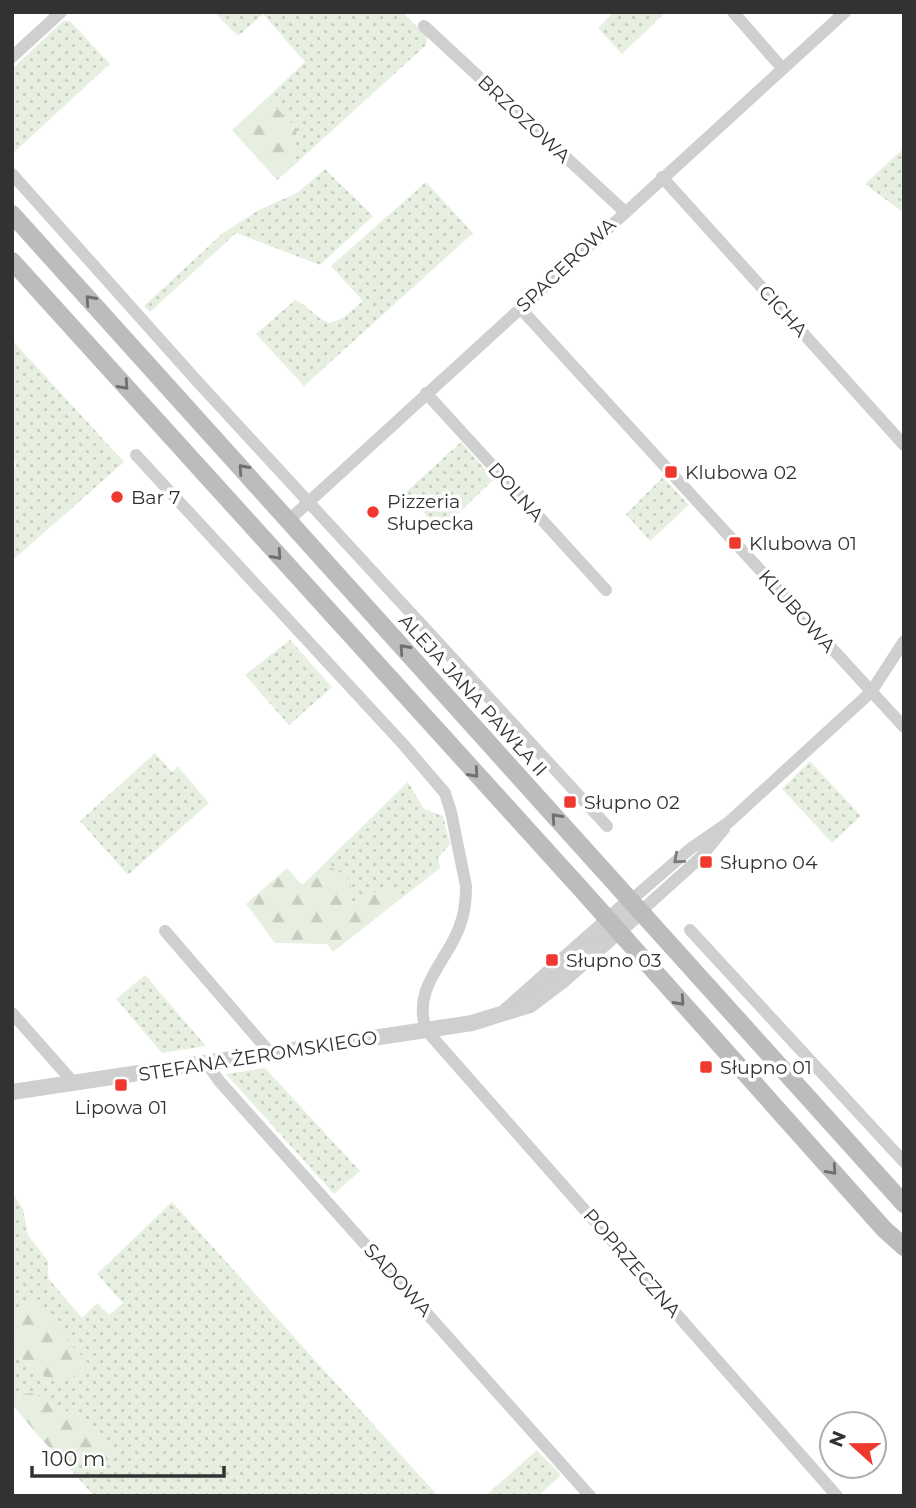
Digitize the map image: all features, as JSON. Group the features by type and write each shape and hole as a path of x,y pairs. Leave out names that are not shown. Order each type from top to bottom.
{"main road":[{"name":"ALEJA JANA PAWŁA II","path":"12,214 904,1204"},
{"path":"12,261 904,1247"}],"street":[{"path":"12,57 61,12"},
{"path":"733,12 782,68"},
{"name":"SPACEROWA","path":"289,520 845,12"},
{"name":"BRZOZOWA","path":"424,26 624,212"},
{"path":"12,174 197,381 607,826"},
{"name":"CICHA","path":"662,177 904,445"},
{"name":"KLUBOWA","path":"520,308 904,727"},
{"name":"DOLNA","path":"426,393 606,590"},
{"path":"136,454 445,793 454,826 466,896 463,919 424,996 421,1016 426,1031"},
{"path":"635,906 701,857 729,822 871,692 904,641"},
{"name":"STEFANA ŻEROMSKIEGO","path":"12,1092 426,1031 472,1023 518,1010 541,998 635,906"},
{"path":"690,930 899,1148 904,1162"},
{"path":"165,931 272,1055"},
{"path":"12,1013 73,1082"},
{"name":"POPRZECZNA","path":"426,1031 837,1496"},
{"name":"SADOWA","path":"207,1063 220,1082 590,1496"}],"green space":[{"path":"214,12 402,12 427,36 426,45 291,168 297,129 267,98 305,62 263,14 238,36"},
{"path":"614,12 666,12 622,54 598,28"},
{"path":"63,21 70,21 110,64 12,154 12,69"},
{"path":"267,98 297,129 291,168 277,180 232,130"},
{"path":"904,148 904,213 865,184"},
{"path":"325,169 373,216 320,265 236,233 150,312 144,306 223,233 259,210 297,193"},
{"path":"426,182 473,233 304,386 256,334 295,300 330,323 343,318 363,301 331,266"},
{"path":"12,340 124,462 12,561 12,475 16,465 12,456"},
{"path":"461,442 494,479 440,531 406,492"},
{"path":"663,477 689,505 650,541 626,514"},
{"path":"290,640 332,687 289,725 245,675"},
{"path":"155,753 172,772 178,767 209,803 128,875 80,821"},
{"path":"810,761 861,816 832,843 782,789"},
{"path":"408,782 424,809 443,816 450,844 438,858 440,868 403,897 395,887 359,902 347,904 346,898 350,892 325,863"},
{"path":"325,863 348,879 351,889 347,904 353,904 370,893 395,887 403,897 333,952 327,944 275,943 246,904 287,868 302,885"},
{"path":"145,975 206,1046 162,1053 116,999"},
{"path":"265,1068 360,1171 334,1194 226,1074"},
{"path":"12,1192 23,1209 28,1235 48,1261 48,1278 82,1318 97,1303 109,1315 123,1303 97,1274 172,1202 438,1496 94,1496 59,1456 80,1462 102,1462 22,1394 12,1396 12,1351 30,1367 31,1300 25,1310 12,1316"},
{"path":"31,1300 89,1364 79,1373 69,1378 49,1377 12,1351 12,1316 25,1310"},
{"path":"31,1393 66,1410 87,1426 117,1452 113,1459 78,1462 58,1455 12,1405 12,1396"},
{"path":"537,1450 561,1475 538,1496 485,1496"}],"place":[{"name":"Klubowa 02","path":"671,472"},
{"name":"Bar 7","path":"117,497"},
{"name":"Pizzeria Słupecka","path":"373,512"},
{"name":"Klubowa 01","path":"735,543"},
{"name":"Słupno 02","path":"570,802"},
{"name":"Słupno 04","path":"706,862"},
{"name":"Słupno 03","path":"552,960"},
{"name":"Słupno 01","path":"706,1067"},
{"name":"Lipowa 01","path":"121,1085"}]}
